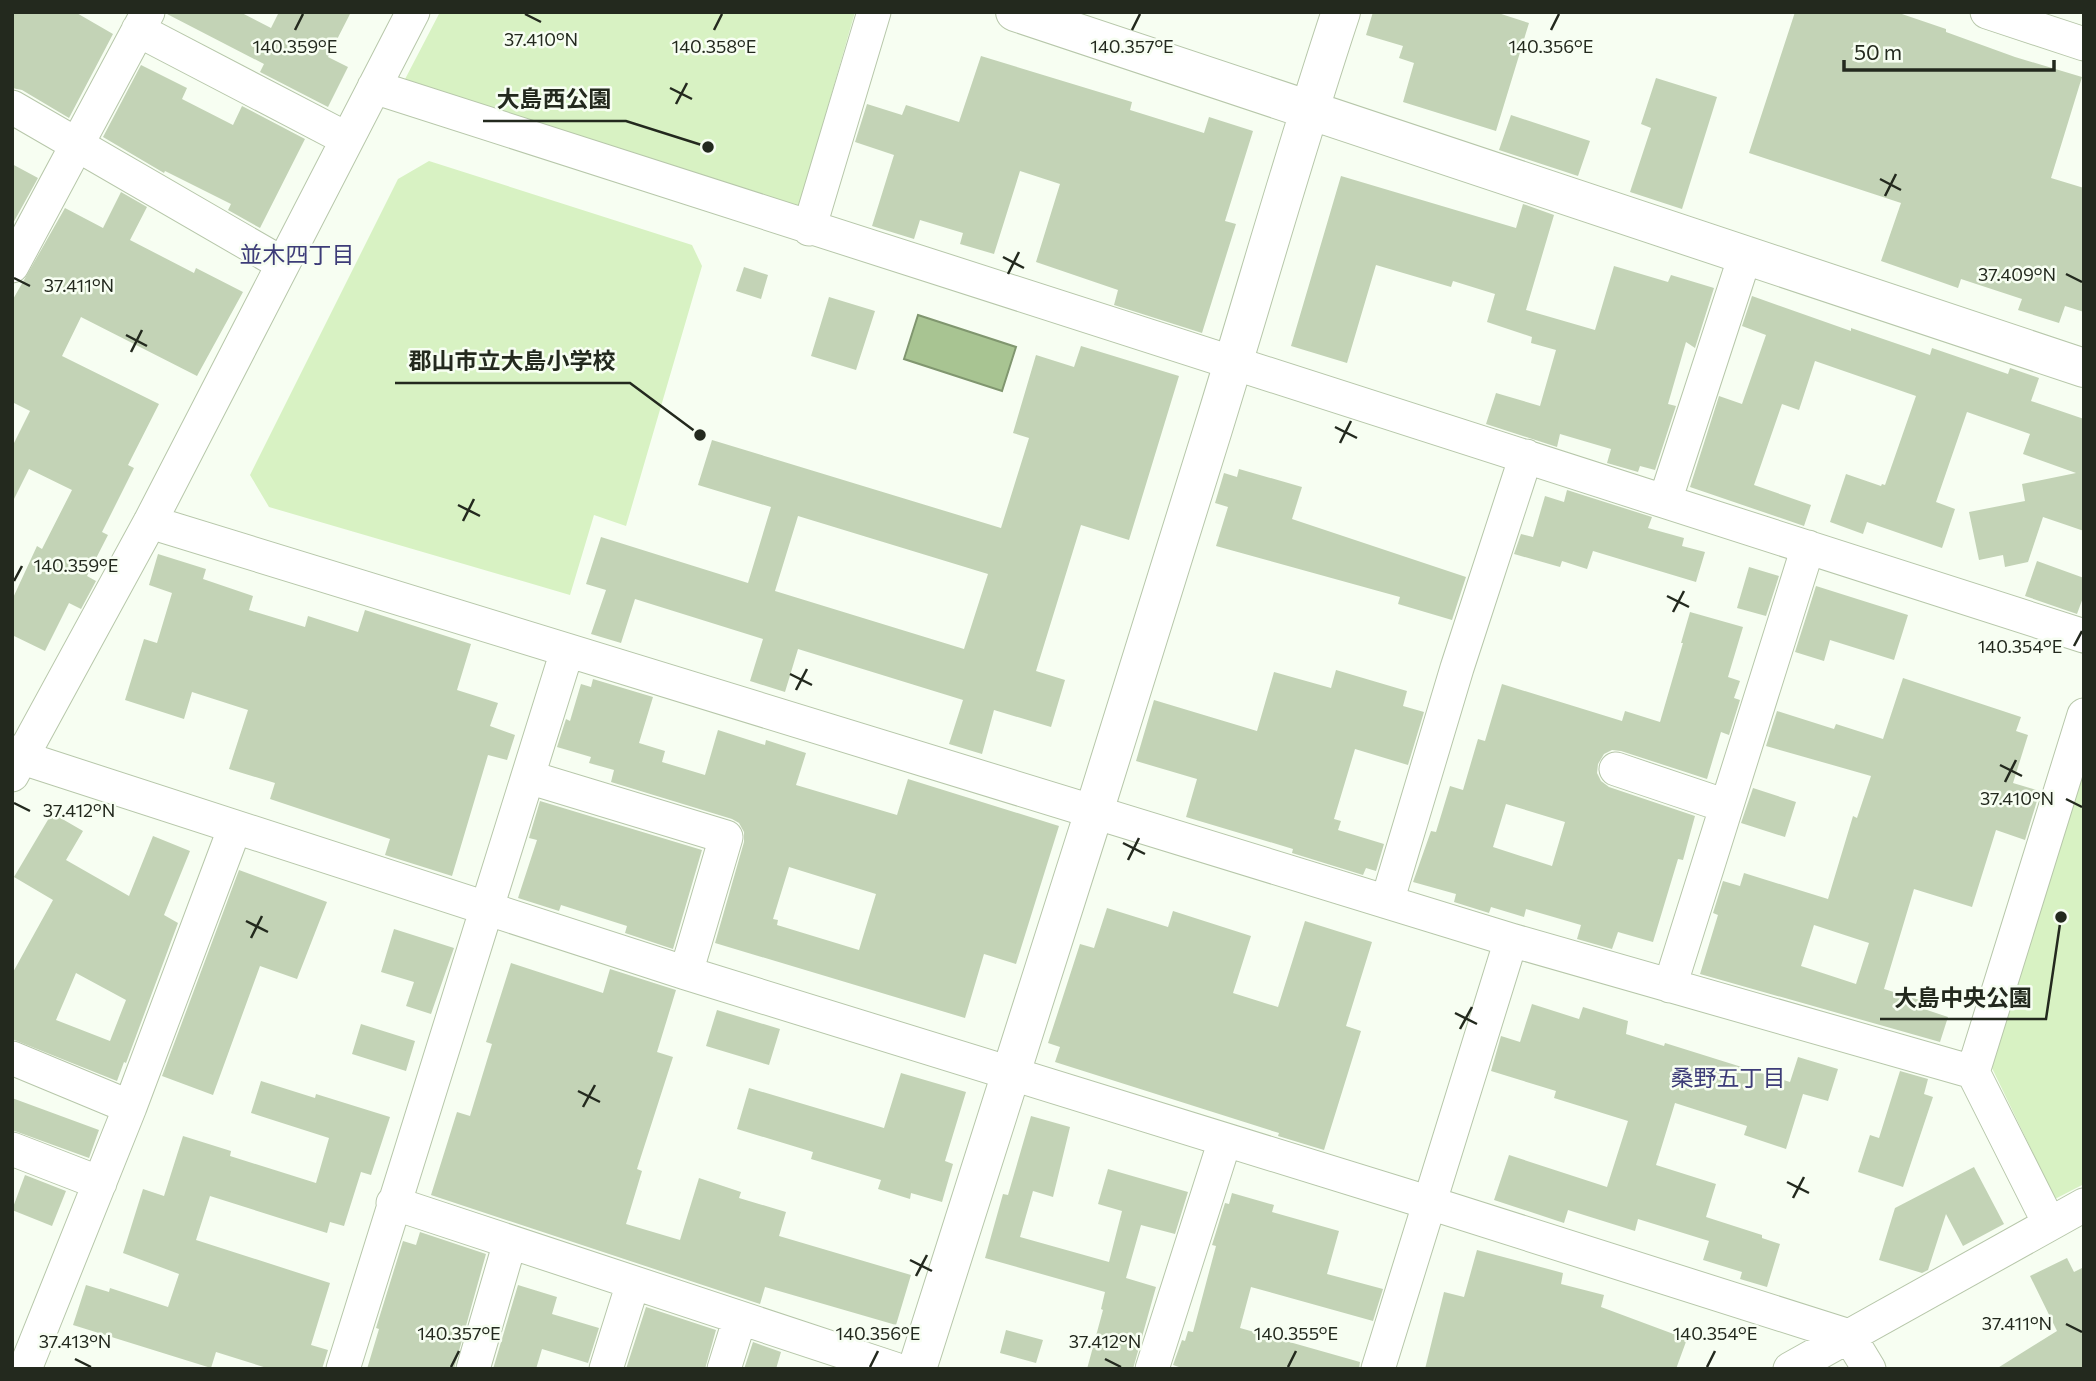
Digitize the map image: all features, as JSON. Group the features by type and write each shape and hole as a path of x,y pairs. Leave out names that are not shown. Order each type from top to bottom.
{"street":[{"path":"413,12 150,522 16,762 235,827 487,910 1012,1076 1430,1203 1849,1336 1869,1369"},
{"path":"809,229 874,12"},
{"path":"1015,12 2084,368"},
{"path":"917,1369 1095,811 1340,12"},
{"path":"1996,14 2084,44"},
{"path":"12,266 143,21 347,138"},
{"path":"374,88 2084,636"},
{"path":"12,107 283,264"},
{"path":"1665,501 1745,256"},
{"path":"1387,902 1457,668 1526,456"},
{"path":"150,522 1511,940 1973,1072"},
{"path":"1670,986 1808,547"},
{"path":"343,1369 567,651"},
{"path":"2049,1223 1973,1072 2084,715"},
{"path":"1616,769 1726,806"},
{"path":"528,776 726,836 686,973"},
{"path":"25,1369 130,1107 235,827"},
{"path":"1378,1369 1511,940"},
{"path":"12,1058 130,1107"},
{"path":"1152,1369 1225,1140"},
{"path":"12,1149 100,1183"},
{"path":"393,1203 895,1369"},
{"path":"1790,1369 2084,1205"},
{"path":"473,1369 510,1242"},
{"path":"606,1369 633,1283"},
{"path":"724,1369 740,1318"}],"shaded area":[{"path":"440,12 855,12 798,211 403,83"},
{"path":"429,161 692,245 702,266 626,526 594,515 570,595 269,507 250,475 398,179"},
{"path":"918,315 1016,347 1002,391 904,359"},
{"path":"2084,766 2084,1184 2055,1199 1992,1068"}],"building":[{"path":"12,12 75,12 113,34 69,118 22,90 12,88"},
{"path":"167,12 240,12 271,28 279,12 351,12 328,57 348,67 328,107 260,72 264,64"},
{"path":"1373,12 1495,12 1529,23 1496,131 1403,102 1414,63 1399,58 1403,46 1366,35"},
{"path":"1795,12 1896,12 2015,57 2082,77 2051,178 2084,188 2084,312 2065,306 2059,323 2018,310 2022,299 1961,279 1958,288 1881,261 1901,203 1749,153"},
{"path":"981,56 1132,102 1130,110 1204,133 1209,117 1253,131 1225,221 1236,224 1202,333 1114,305 1118,290 1036,262 1060,184 1020,171 994,254 960,244 963,233 920,220 914,239 872,226 894,155 855,142 867,104 902,115 906,105 959,122"},
{"path":"141,65 187,88 182,99 233,125 242,106 305,139 260,228 228,210 231,204 165,171 164,173 103,137"},
{"path":"1656,78 1717,97 1682,209 1630,192 1651,128 1641,124"},
{"path":"1511,115 1590,141 1578,176 1499,150"},
{"path":"12,164 38,178 12,225"},
{"path":"1341,176 1516,228 1523,204 1554,215 1526,310 1595,330 1614,266 1668,282 1671,275 1714,288 1695,348 1686,342 1668,404 1676,406 1655,470 1640,466 1638,472 1607,463 1611,449 1560,434 1557,447 1486,424 1496,393 1540,406 1556,350 1531,343 1532,337 1487,322 1495,294 1453,281 1451,287 1376,265 1347,363 1291,346"},
{"path":"121,192 147,207 130,240 194,273 196,268 243,292 197,376 81,317 62,356 159,404 128,465 134,468 102,532 108,535 87,576 96,581 81,609 69,603 45,651 12,635 12,600 37,546 42,549 72,490 29,469 12,503 12,447 30,411 12,402 12,301 65,208 103,228"},
{"path":"744,267 768,275 761,299 736,291"},
{"path":"1752,296 1930,355 1932,348 2008,374 2010,368 2039,378 2031,401 2084,419 2084,531 2043,517 2028,562 2005,567 2003,555 1979,560 1969,512 2025,501 2022,484 2076,473 2023,454 2030,434 1967,412 1936,502 1955,509 1942,548 1867,522 1863,534 1830,522 1846,474 1885,485 1916,396 1815,361 1799,410 1782,404 1754,485 1811,505 1804,526 1690,487 1719,396 1742,404 1766,335 1742,326"},
{"path":"829,297 875,311 856,370 811,356"},
{"path":"1081,346 1179,376 1129,540 1081,525 1036,671 1065,680 1051,727 994,710 982,754 949,744 963,700 798,649 785,692 750,681 763,639 635,599 621,643 591,634 606,590 586,584 601,537 748,583 771,507 698,485 712,440 1001,528 1029,438 1013,433 1036,355 1074,367","holes":["798,516 988,574 964,649 775,591"]},
{"path":"1239,469 1302,487 1292,519 1466,577 1452,620 1398,604 1400,597 1216,546 1228,507 1215,503 1224,473 1237,477"},
{"path":"1567,490 1652,517 1648,528 1684,538 1682,546 1705,552 1696,582 1593,551 1587,569 1562,561 1560,567 1514,554 1521,534 1533,537 1545,496 1564,502"},
{"path":"158,554 206,569 203,579 253,596 249,610 305,627 308,616 358,632 365,610 471,644 457,690 498,703 490,726 515,735 507,760 488,755 452,876 385,855 390,839 270,799 275,783 229,769 248,710 192,692 184,719 125,700 144,639 157,643 172,593 149,585"},
{"path":"2037,561 2084,578 2084,595 2077,614 2025,596"},
{"path":"1749,567 1779,576 1766,616 1737,608"},
{"path":"1816,586 1908,615 1894,660 1830,640 1824,661 1795,652"},
{"path":"1690,612 1743,627 1728,677 1740,681 1734,698 1740,700 1729,735 1721,732 1707,779 1612,750 1604,754 1598,764 1597,773 1601,781 1609,787 1695,816 1683,860 1678,859 1653,942 1618,932 1612,949 1577,939 1581,925 1526,909 1524,917 1491,907 1489,913 1454,902 1456,894 1413,882 1431,831 1436,832 1450,786 1463,790 1478,739 1485,741 1502,684 1622,721 1625,711 1660,722","holes":["1506,804 1565,822 1552,866 1493,847"]},
{"path":"1336,670 1407,691 1403,706 1424,712 1408,765 1355,749 1334,819 1341,821 1338,830 1384,844 1376,871 1366,868 1363,875 1292,853 1293,849 1186,817 1197,779 1136,761 1154,700 1257,731 1274,672 1331,688"},
{"path":"1903,678 2021,717 2016,731 2028,735 2013,783 2040,791 2025,840 1996,830 1972,907 1914,889 1884,989 1923,1001 1921,1008 1948,1017 1940,1042 1700,974 1718,915 1713,913 1723,881 1740,886 1744,873 1828,899 1853,816 1857,818 1871,776 1766,746 1777,711 1834,729 1836,724 1883,739","holes":["1814,925 1869,943 1856,984 1801,966"]},
{"path":"593,679 653,697 639,743 665,751 662,762 705,775 718,730 765,745 766,740 806,753 796,785 897,815 908,779 1059,826 1016,964 984,954 965,1018 715,943 744,842 744,832 739,823 732,819 611,782 614,770 589,763 591,757 557,747 566,719 570,721 581,684 591,687","holes":["789,867 876,894 859,950 777,925 778,920 773,919"]},
{"path":"1753,788 1796,802 1785,837 1741,823"},
{"path":"540,801 702,850 673,949 625,933 627,926 561,905 559,911 518,898 537,840 529,838"},
{"path":"52,813 83,831 66,860 129,896 153,836 190,851 164,915 178,923 117,1081 12,1039 12,974 53,900 14,877","holes":["76,973 126,1000 110,1041 56,1020"]},
{"path":"239,870 327,902 297,979 260,966 213,1095 162,1076"},
{"path":"1107,908 1168,927 1173,911 1251,936 1233,993 1278,1007 1305,921 1372,942 1346,1026 1361,1031 1324,1150 1278,1136 1279,1133 1055,1062 1060,1047 1048,1043 1080,944 1094,948"},
{"path":"394,929 454,948 431,1014 406,1006 414,982 381,972"},
{"path":"511,963 603,993 610,969 676,990 657,1052 673,1057 637,1169 642,1171 626,1224 680,1240 699,1178 741,1192 739,1198 786,1212 779,1236 911,1275 896,1325 765,1287 760,1304 431,1195 457,1112 470,1116 492,1044 486,1042"},
{"path":"1532,1004 1579,1019 1583,1007 1628,1021 1626,1034 1664,1046 1665,1043 1790,1082 1798,1057 1838,1069 1828,1101 1803,1094 1786,1149 1744,1135 1747,1126 1675,1103 1656,1165 1716,1184 1706,1217 1762,1235 1762,1238 1780,1244 1767,1287 1740,1279 1742,1272 1703,1260 1709,1241 1638,1219 1635,1231 1568,1210 1564,1223 1494,1200 1509,1155 1607,1187 1628,1121 1554,1098 1556,1091 1491,1071 1501,1036 1520,1042"},
{"path":"717,1010 780,1029 769,1065 706,1046"},
{"path":"361,1024 415,1041 406,1071 352,1054"},
{"path":"1900,1071 1928,1079 1924,1094 1933,1097 1903,1187 1858,1172 1870,1135 1879,1138"},
{"path":"901,1073 966,1092 945,1161 953,1164 942,1202 911,1193 910,1199 878,1189 881,1180 811,1159 813,1152 737,1129 749,1088 884,1128"},
{"path":"261,1081 315,1098 316,1094 390,1117 371,1175 361,1172 344,1226 330,1222 327,1233 210,1196 196,1240 330,1283 311,1345 328,1350 322,1369 270,1369 216,1352 211,1368 73,1325 86,1285 109,1292 110,1288 168,1307 179,1274 123,1253 143,1189 164,1196 183,1136 231,1151 230,1156 316,1183 329,1138 251,1113"},
{"path":"12,1098 99,1130 89,1158 12,1130"},
{"path":"1031,1116 1070,1127 1053,1197 1033,1191 1020,1237 1109,1262 1122,1211 1098,1204 1108,1169 1188,1192 1175,1234 1141,1225 1126,1278 1156,1287 1133,1369 1087,1369 1103,1310 1105,1292 985,1258 1003,1194 1008,1195"},
{"path":"1974,1167 2004,1224 1963,1246 1946,1214 1928,1270 1922,1273 1879,1260 1895,1208"},
{"path":"25,1175 66,1191 52,1226 12,1210"},
{"path":"1232,1193 1274,1205 1272,1212 1339,1231 1327,1274 1383,1289 1373,1321 1251,1287 1240,1328 1360,1362 1359,1369 1185,1369 1173,1365 1182,1340 1185,1341 1188,1331 1193,1332 1216,1246 1212,1245 1225,1203 1229,1204"},
{"path":"420,1232 486,1254 454,1369 367,1369 379,1329 376,1328 403,1241 416,1245"},
{"path":"1477,1250 1563,1273 1561,1284 1604,1295 1601,1307 1687,1339 1676,1369 1425,1369 1444,1292 1464,1297"},
{"path":"2067,1258 2074,1272 2084,1267 2084,1369 1996,1369 2057,1331 2030,1276"},
{"path":"518,1285 557,1297 552,1314 599,1328 588,1363 542,1349 536,1369 493,1369"},
{"path":"646,1307 716,1330 705,1369 626,1369"},
{"path":"1006,1330 1043,1340 1036,1363 1000,1353"},
{"path":"753,1342 781,1352 776,1369 744,1369"}],"place":[{"name":"大島西公園","path":"708,147"},
{"name":"郡山市立大島小学校","path":"700,435"},
{"name":"大島中央公園","path":"2061,917"}],"district":[{"name":"並木四丁目","path":"297,255"},
{"name":"桑野五丁目","path":"1728,1078"}]}
